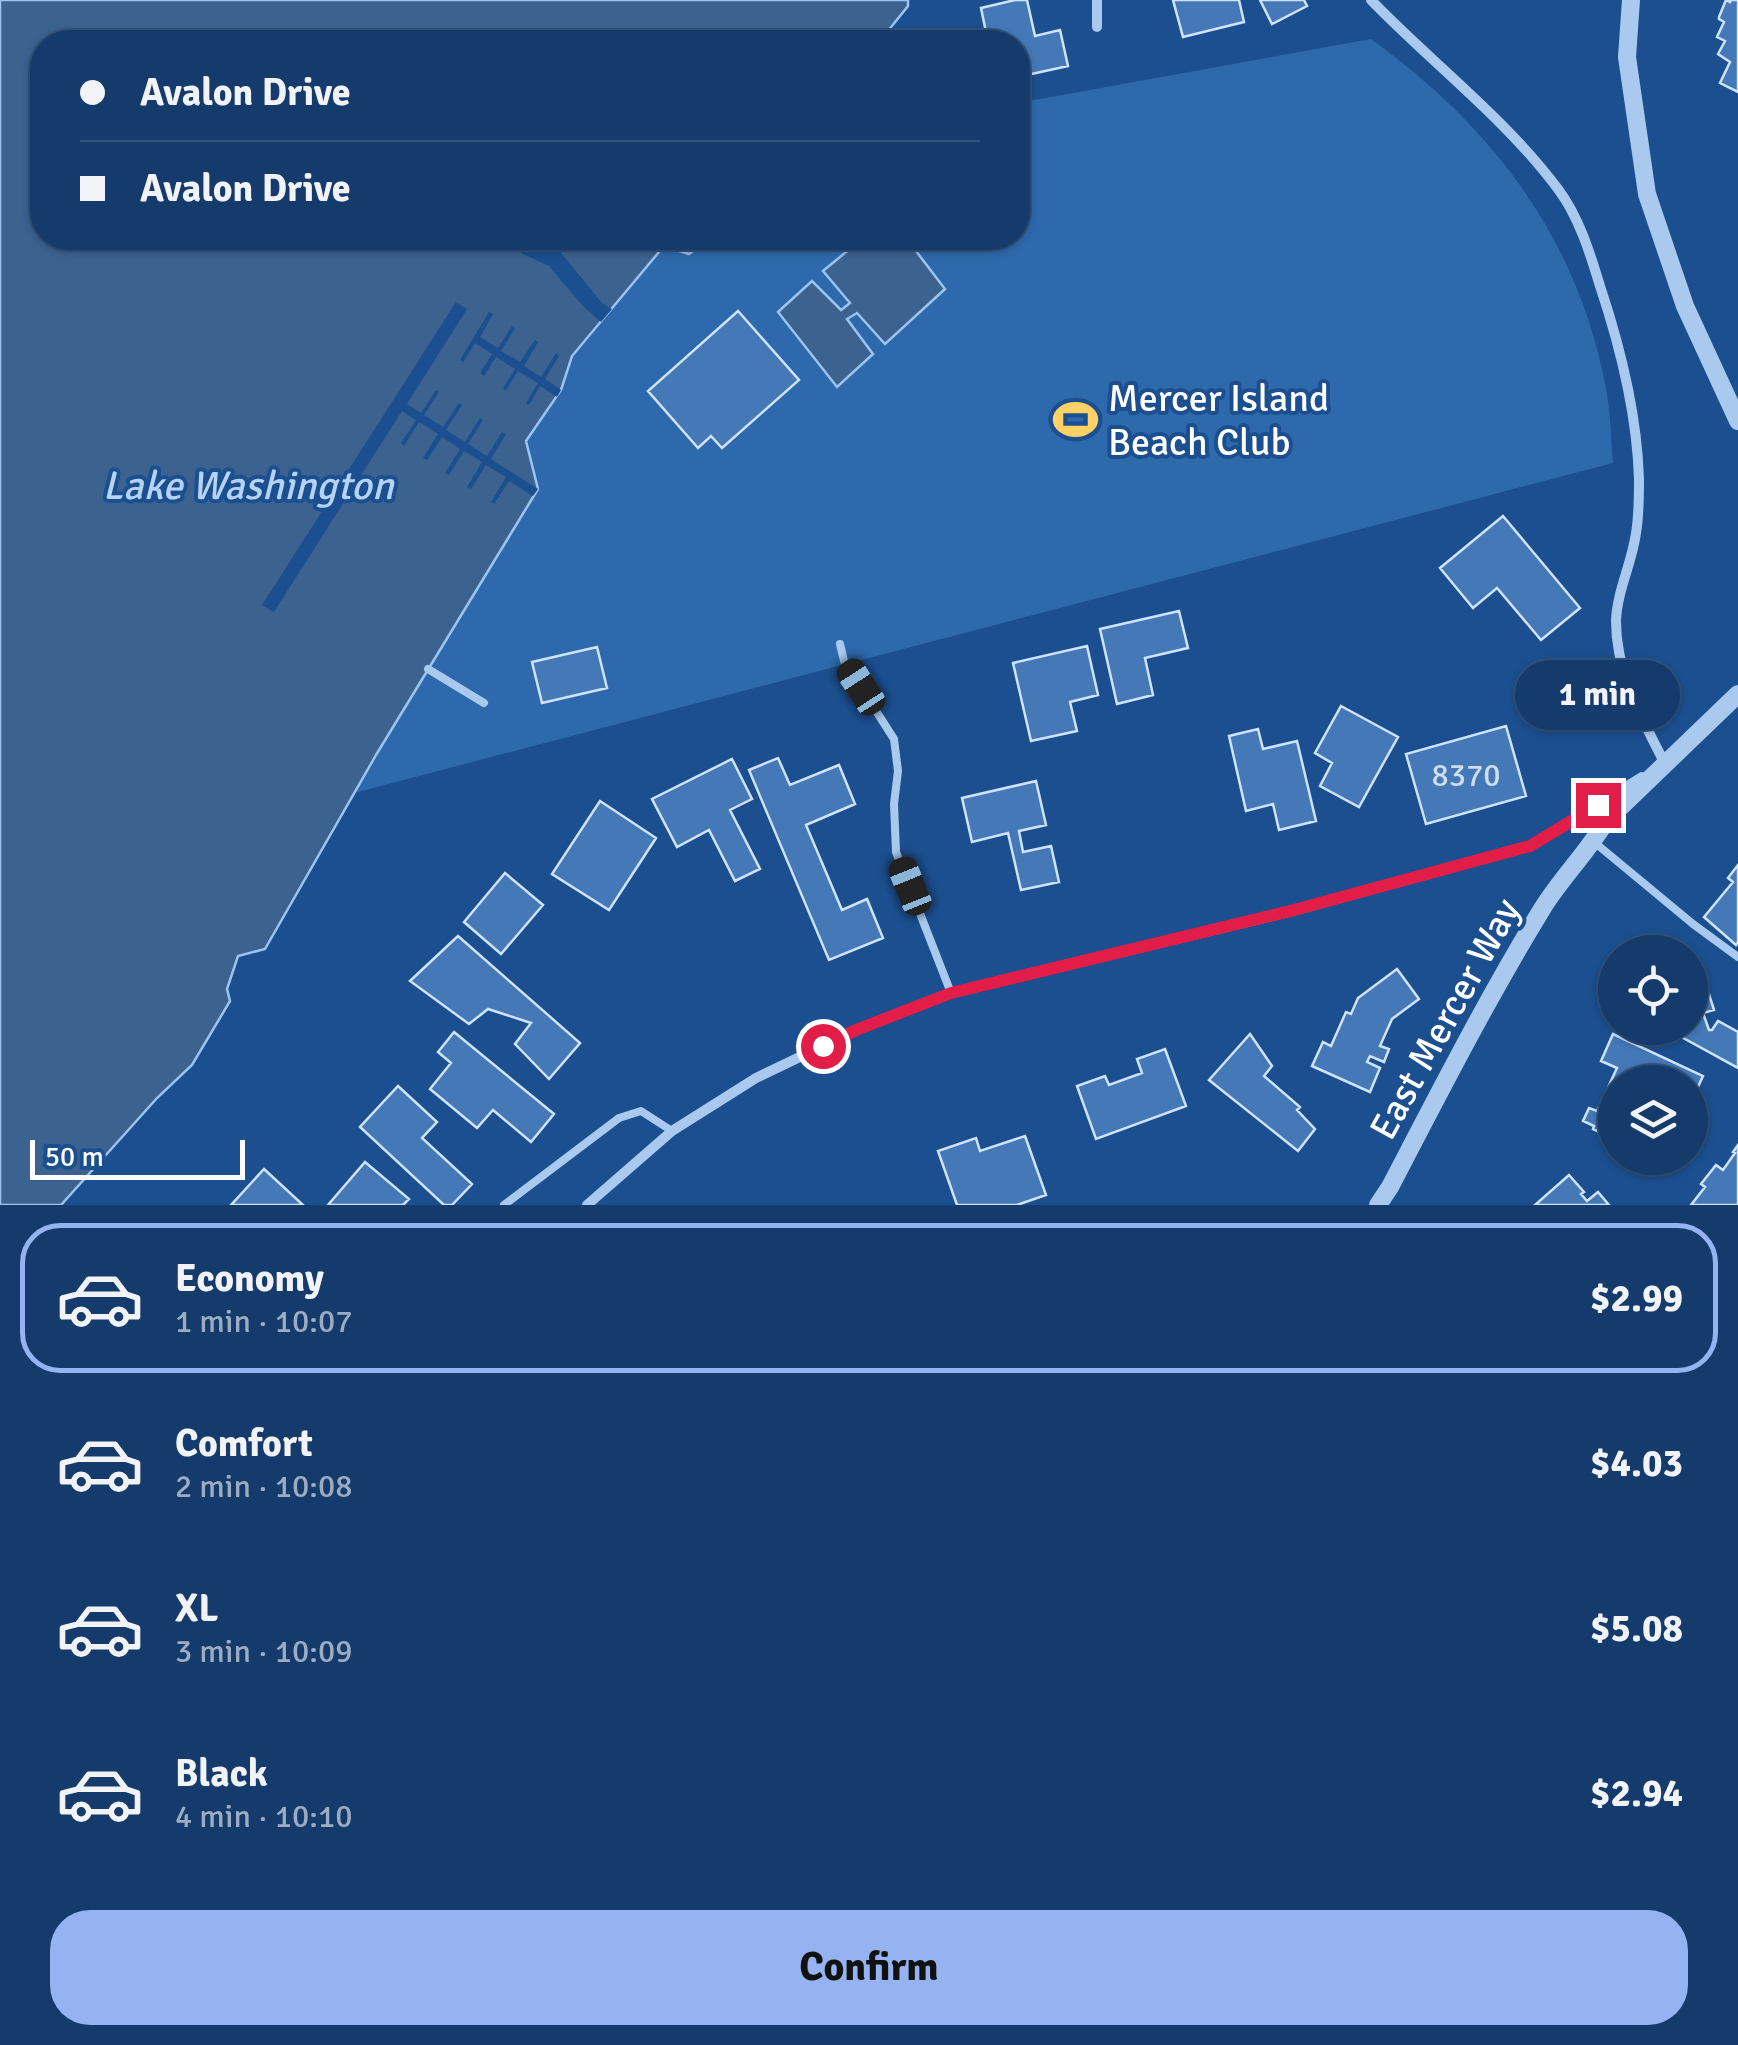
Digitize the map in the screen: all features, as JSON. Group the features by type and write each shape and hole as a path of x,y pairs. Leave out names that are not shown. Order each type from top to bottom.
{"street":[{"path":"1097,0 1097,26"},
{"path":"587,1205 672,1131 756,1078 856,1030 951,993 1294,910 1530,846 1664,764 1624,678 1619,651 1616,621 1636,534 1639,480 1633,408 1620,348 1586,240 1561,193 1524,147 1371,0"},
{"path":"1631,0 1627,57 1647,194 1685,306 1738,421"},
{"name":"East Mercer Way","path":"1378,1205 1499,979 1550,897 1606,821 1738,694"}],"lane":[{"path":"840,644 844,661 894,739 898,771 894,804 896,852 951,993"},
{"path":"428,669 484,702"},
{"path":"1594,842 1738,957"},
{"path":"504,1205 619,1118 641,1111 672,1131"}],"shaded area":[{"name":"Mercer Island Beach Club","path":"1371,39 1416,74 1493,151 1553,238 1594,339 1608,403 1613,463 354,793 537,489 526,441 561,390 572,356 662,250 688,254 693,250 1030,250 1030,101"}],"water":[{"name":"Lake Washington","path":"0,0 908,0 908,6 889,30 30,30 30,250 661,250 572,356 561,390 526,441 538,489 376,755 265,949 238,956 227,989 230,1001 192,1065 157,1098 61,1205 0,1205"},
{"path":"848,250 915,250 945,289 885,344 857,313 847,319 873,354 837,387 778,312 812,281 841,310 850,303 823,271"}],"pier":[{"path":"564,250 561,253 602,303 612,309 601,322 549,266 521,253"},
{"path":"456,302 467,309 407,404 421,413 436,390 439,392 424,415 443,427 459,403 462,405 446,430 465,442 480,418 483,420 468,444 487,456 502,432 506,434 491,459 538,489 533,496 509,481 494,504 491,502 506,477 486,465 471,489 467,487 482,462 464,451 449,475 445,473 460,449 442,437 427,460 423,458 438,434 419,422 404,446 401,443 416,420 402,411 274,612 262,605"},
{"path":"489,312 493,314 480,337 498,348 512,326 515,328 501,351 520,362 535,340 538,342 524,366 541,377 556,353 559,356 545,379 561,390 557,397 540,386 529,405 526,403 538,383 518,371 503,389 515,369 496,357 484,376 480,373 492,354 475,343 463,362 460,360"}],"building":[{"path":"1027,0 1035,36 1060,30 1068,66 1030,74 1030,30 986,30 981,8"},
{"path":"1173,0 1239,0 1244,22 1183,37"},
{"path":"1260,0 1304,0 1307,6 1272,24"},
{"path":"1726,0 1738,0 1738,92 1720,83 1730,62 1718,54 1725,41 1717,37 1724,22 1719,17"},
{"path":"738,311 799,380 722,448 711,436 698,448 648,391"},
{"path":"1503,516 1580,608 1541,640 1497,588 1473,608 1440,568"},
{"path":"1179,611 1188,648 1145,658 1153,695 1117,704 1100,629"},
{"path":"1087,646 1098,695 1070,702 1077,731 1031,741 1013,663"},
{"path":"597,647 607,688 542,703 532,662"},
{"path":"1341,706 1398,737 1359,807 1320,786 1332,763 1315,753"},
{"path":"1506,726 1526,796 1426,824 1406,754"},
{"path":"1258,729 1263,749 1297,741 1316,821 1279,830 1273,804 1246,811 1229,736"},
{"path":"778,758 790,785 839,765 855,804 806,825 842,910 867,899 883,938 829,960 749,770"},
{"path":"732,759 752,799 730,810 760,869 735,881 709,830 677,847 652,799"},
{"path":"1036,781 1046,825 1019,831 1023,852 1051,846 1059,882 1021,890 1008,833 972,842 962,798"},
{"path":"600,801 656,838 609,910 552,874"},
{"path":"1738,865 1736,945 1704,917 1733,882 1728,878"},
{"path":"505,873 543,905 501,954 464,922"},
{"path":"458,936 580,1043 549,1079 515,1044 531,1023 488,1009 469,1024 410,981"},
{"path":"1397,969 1419,999 1392,1019 1380,1046 1389,1049 1384,1062 1370,1056 1367,1062 1380,1068 1370,1092 1312,1066 1323,1042 1331,1046 1346,1012 1351,1014 1358,998"},
{"path":"1718,1021 1738,1032 1738,1068 1696,1045 1708,1045 1708,1027 1712,1030"},
{"path":"454,1032 554,1114 531,1142 493,1110 477,1128 430,1089 451,1063 438,1052"},
{"path":"1250,1034 1272,1066 1264,1076 1300,1107 1297,1110 1315,1129 1298,1151 1209,1080"},
{"path":"1608,1045 1637,1045 1679,1065 1610,1065 1601,1061"},
{"path":"1165,1049 1186,1106 1096,1139 1077,1086 1105,1076 1109,1085 1142,1073 1137,1059"},
{"path":"398,1086 437,1122 422,1138 472,1184 452,1205 444,1205 360,1127"},
{"path":"1589,1108 1597,1111 1598,1131 1583,1121"},
{"path":"1025,1136 1046,1195 1017,1205 957,1205 938,1151 976,1138 980,1151"},
{"path":"1738,1145 1738,1205 1691,1205 1705,1187 1701,1184 1716,1165 1723,1170"},
{"path":"365,1162 409,1199 403,1205 328,1205"},
{"path":"264,1169 303,1205 231,1205"},
{"path":"1569,1175 1587,1201 1598,1192 1609,1205 1535,1205"}],"place":[{"name":"Mercer Island Beach Club","path":"1075,420"}],"route":[{"path":"823,1046 951,993 1294,910 1530,846 1598,805"}]}
